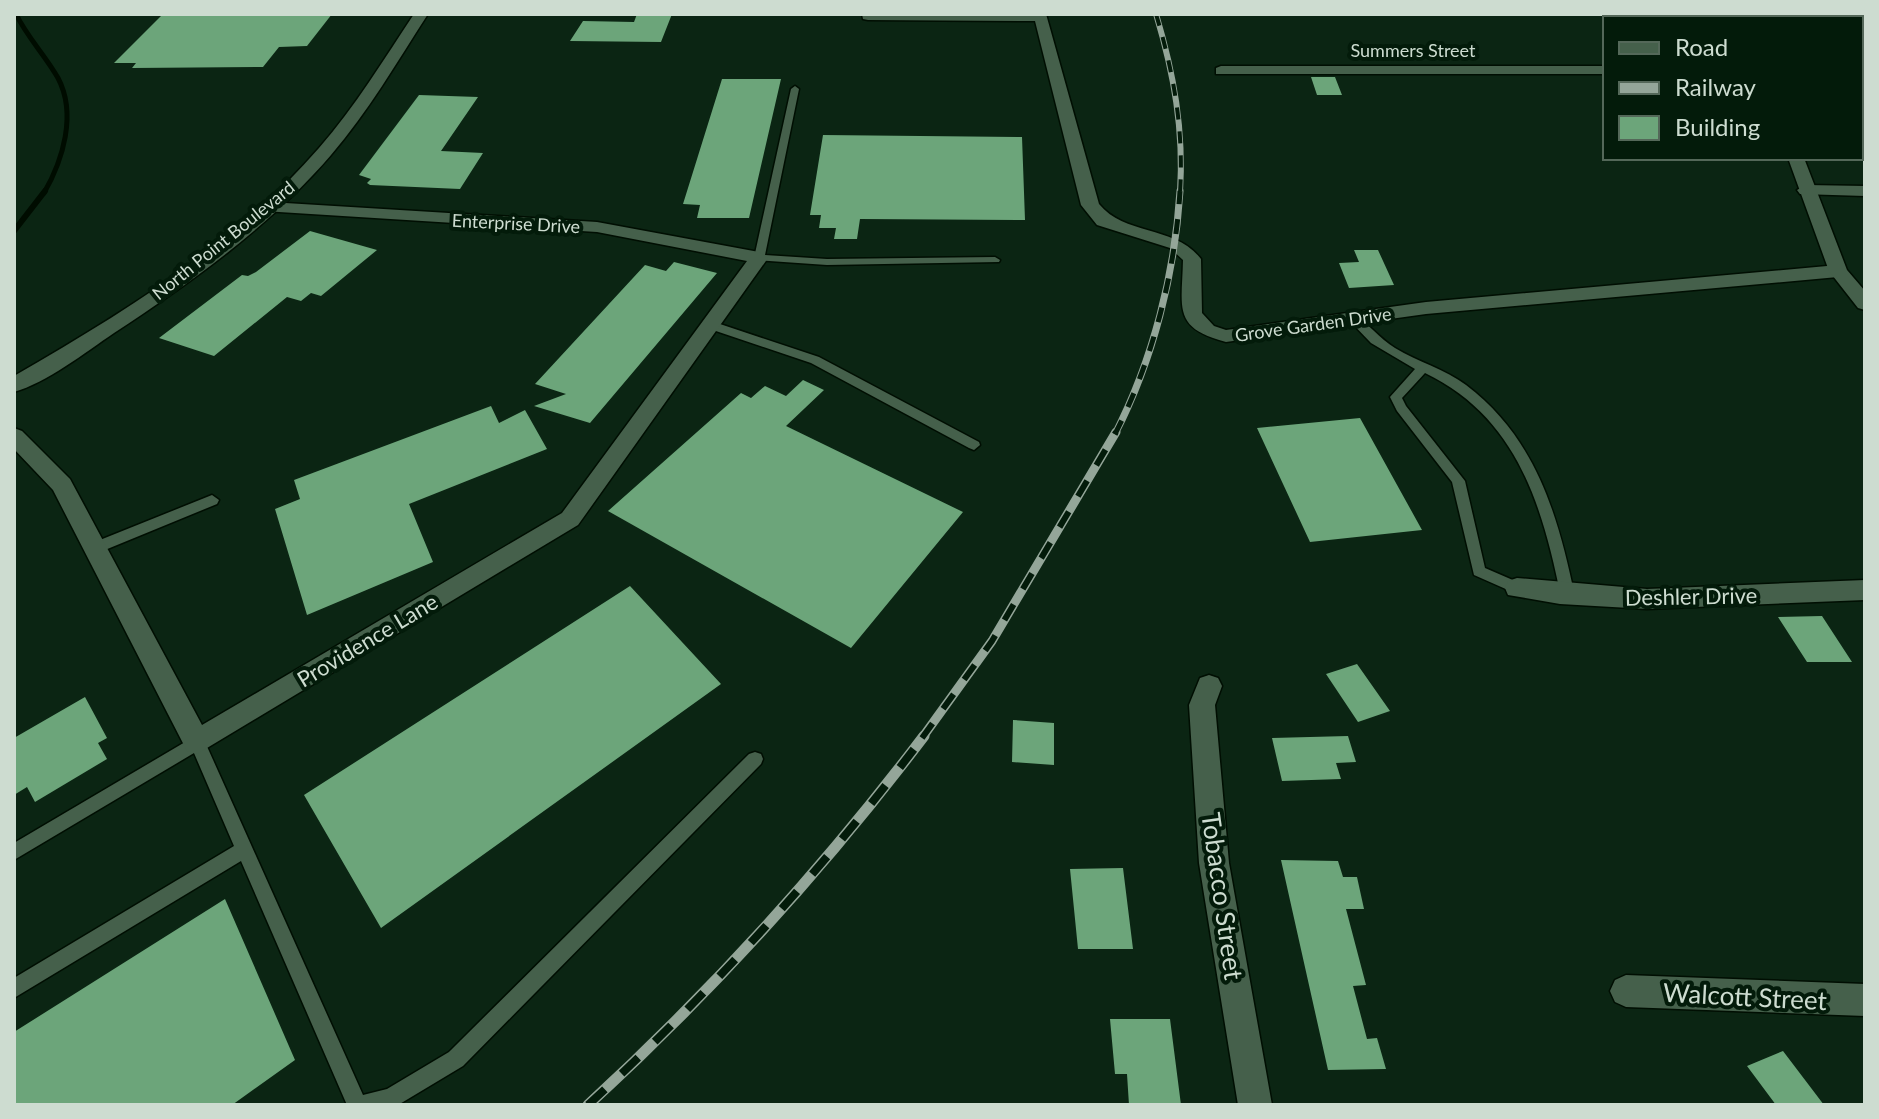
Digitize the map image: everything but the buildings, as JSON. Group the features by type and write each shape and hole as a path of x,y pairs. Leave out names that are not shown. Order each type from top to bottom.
{"street":[{"name":"North Point Boulevard","path":"14,385 138,308 269,207 322,155 351,119 421,14"},
{"name":"Grove Garden Drive","path":"868,16 1041,17 1090,205 1103,221 1176,244 1192,259 1192,314 1207,331 1226,336 1426,308 1838,271"},
{"name":"Summers Street","path":"1221,71 1603,70"},
{"path":"1797,160 1838,271 1865,304"},
{"path":"1806,190 1865,191"},
{"name":"Enterprise Drive","path":"269,207 597,227 759,258"},
{"name":"Providence Lane","path":"197,742 570,519 759,258"},
{"path":"14,436 62,485 197,742"},
{"name":"Deshler Drive","path":"1517,588 1568,597 1707,598 1865,590"},
{"name":"Tobacco Street","path":"1209,686 1202,705 1214,863 1255,1105"},
{"name":"Walcott Street","path":"1626,991 1865,1000"}],"lane":[{"path":"795,89 759,258 827,262 995,260"},
{"path":"1353,318 1370,339 1458,384 1509,433 1541,493 1555,532 1568,597"},
{"path":"711,325 815,360 974,445"},
{"path":"1423,368 1396,397 1401,408 1458,481 1479,571 1517,588"},
{"path":"95,548 212,500"},
{"path":"14,852 197,742 360,1105 391,1098 456,1059 755,759"},
{"path":"14,989 244,849"}],"waterway":[{"path":"16,14 64,92 65,137 57,166 45,191"},
{"path":"14,231 45,191"}],"railway":[{"path":"1156,14 1176,102 1180,193"},
{"path":"1116,433 1140,376 1160,316 1173,253 1180,191"},
{"path":"922,738 992,641 1116,433"},
{"path":"588,1105 678,1019 764,928 846,834 924,736"}]}
